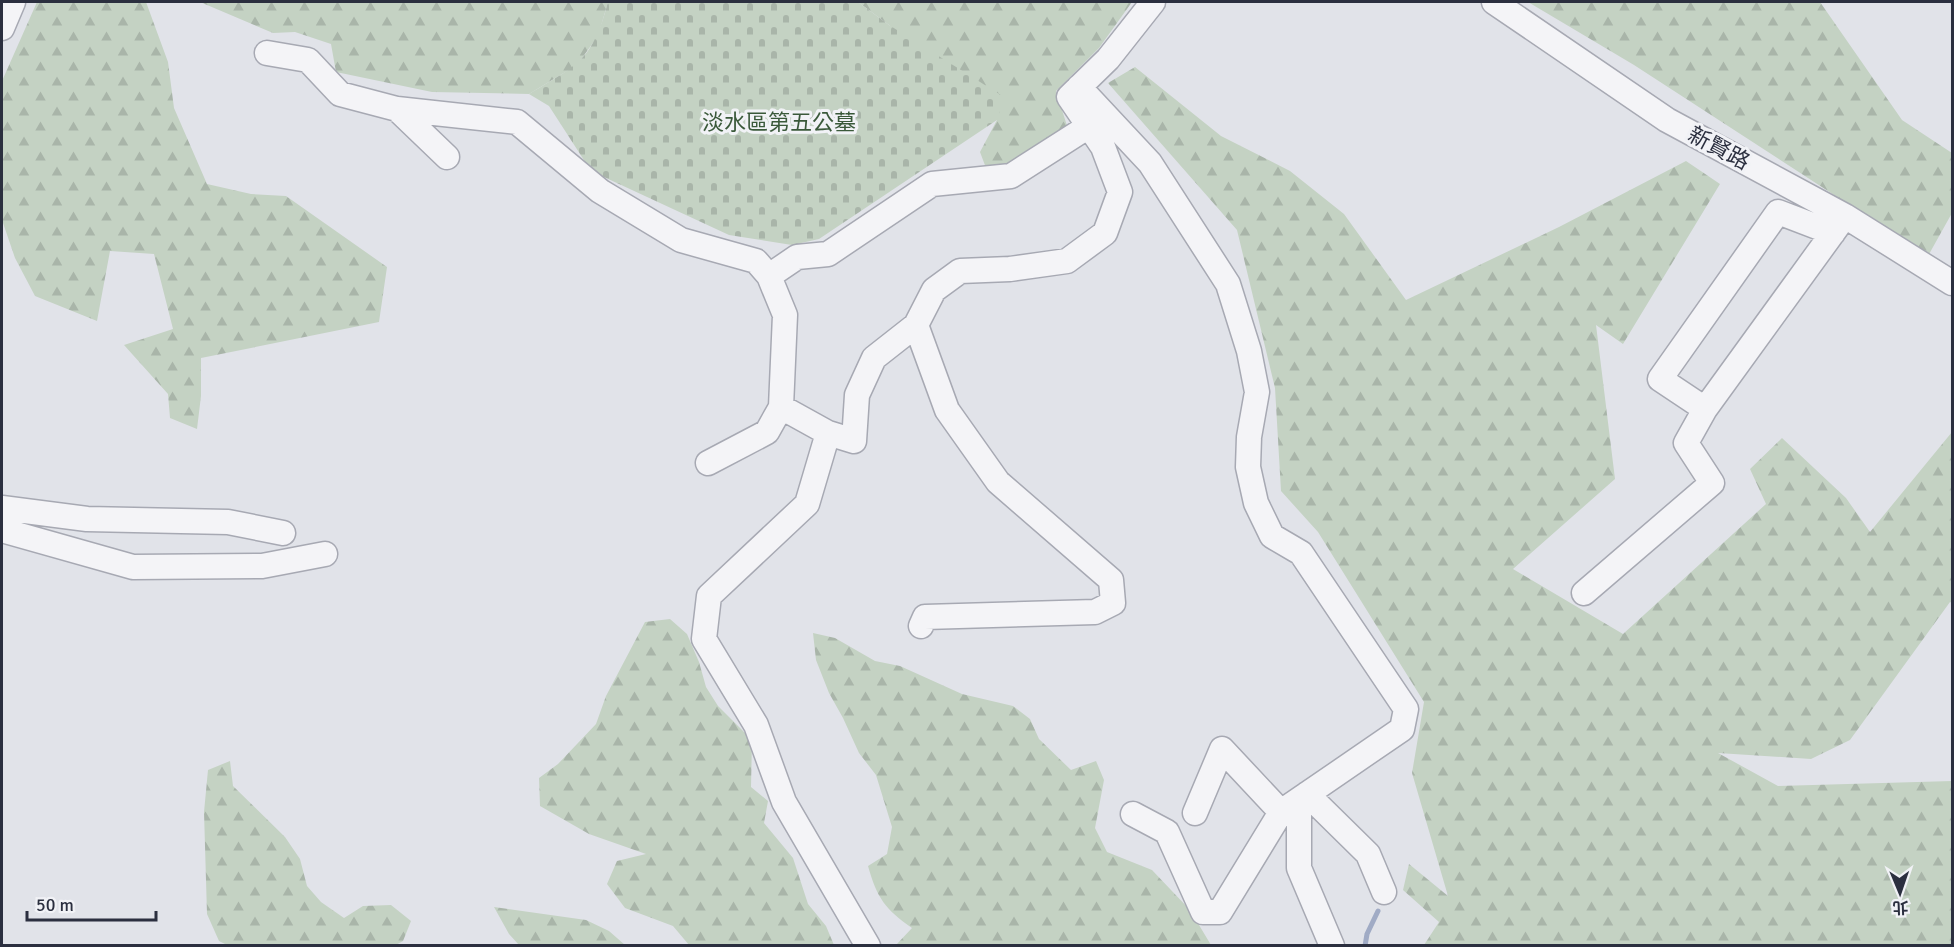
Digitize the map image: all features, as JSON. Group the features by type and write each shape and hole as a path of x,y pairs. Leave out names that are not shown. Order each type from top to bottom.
{"street":[{"path":"2,28 13,2"},
{"path":"781,407 828,433 854,441 857,395 874,358 916,325 934,290 960,271 1010,269 1067,261 1105,232 1120,192 1103,147 1069,97 1108,59 1153,2"},
{"name":"新賢路","path":"1494,2 1667,120 1839,224 1953,284"},
{"path":"267,53 308,60 340,94 397,109 517,122 600,190 681,240 756,261 769,276 785,315 781,407 767,432 708,464"},
{"path":"1079,87 1150,163 1228,284 1249,351 1257,392 1248,467 1256,503 1272,536 1301,553 1406,709 1402,729 1296,802 1220,912 1203,912 1167,832 1133,814"},
{"path":"397,109 447,156"},
{"path":"769,276 797,257 828,254 932,184 1011,176 1089,126"},
{"path":"1584,593 1712,483 1686,443 1705,409 1839,224 1778,212 1660,379 1705,409"},
{"path":"916,325 947,410 953,419 998,482 1111,580 1113,603 1095,612 925,617 921,626"},
{"path":"828,433 807,504 709,596 704,639 756,725 783,802 868,945"},
{"path":"2,508 87,519 228,522 283,533"},
{"path":"2,530 133,567 262,566 326,554"},
{"path":"1195,813 1222,749 1368,854 1384,892"},
{"path":"1296,802 1299,868 1332,945"}],"green space":[{"path":"37,2 146,2 168,62 174,108 207,184 251,194 286,196 387,267 379,322 201,358 201,396 197,429 170,418 168,394 124,345 173,329 154,254 110,251 97,321 35,296 15,258 2,220 2,81"},
{"path":"200,2 608,2 598,36 577,65 529,94 432,92 336,72 331,44 295,32 273,33"},
{"name":"淡水區第五公墓","path":"608,2 858,2 889,25 1004,97 997,120 819,239 792,245 729,235 591,171 549,106 529,94 581,59 596,37"},
{"path":"858,2 1132,2 1099,48 1056,91 1069,132 989,176 980,152 997,120 889,25"},
{"path":"1528,2 1820,2 1902,120 1952,153 1952,213 1928,256 1634,65"},
{"path":"1135,67 1221,136 1290,171 1344,214 1406,300 1559,227 1686,161 1720,184 1623,344 1596,325 1615,479 1513,569 1623,634 1766,504 1750,469 1782,438 1846,498 1870,532 1952,432 1952,603 1950,602 1850,740 1811,759 1718,753 1778,786 1952,781 1952,945 1424,945 1439,922 1403,890 1409,864 1448,896 1412,773 1424,702 1318,532 1281,491 1275,388 1237,230 1108,83"},
{"path":"670,619 687,634 699,662 706,687 718,706 752,740 751,787 768,801 764,823 793,858 808,904 826,926 834,945 689,945 673,926 625,908 607,884 617,861 646,854 589,834 540,806 539,778 558,764 596,724 606,696 645,622"},
{"path":"813,633 835,638 875,661 900,666 962,694 1013,706 1030,719 1039,739 1071,770 1096,761 1104,780 1095,828 1107,852 1152,870 1190,910 1211,945 896,945 912,928 883,902 868,866 887,854 892,827 876,775 859,753 829,693 816,660"},
{"path":"230,761 233,786 285,837 300,859 307,886 321,902 344,918 363,906 391,905 411,921 403,941 394,946 229,946 219,941 207,914 204,812 208,770"},
{"path":"494,907 586,920 609,931 625,945 519,945 509,934"}],"waterway":[{"path":"1365,946 1367,934 1378,911"}]}
